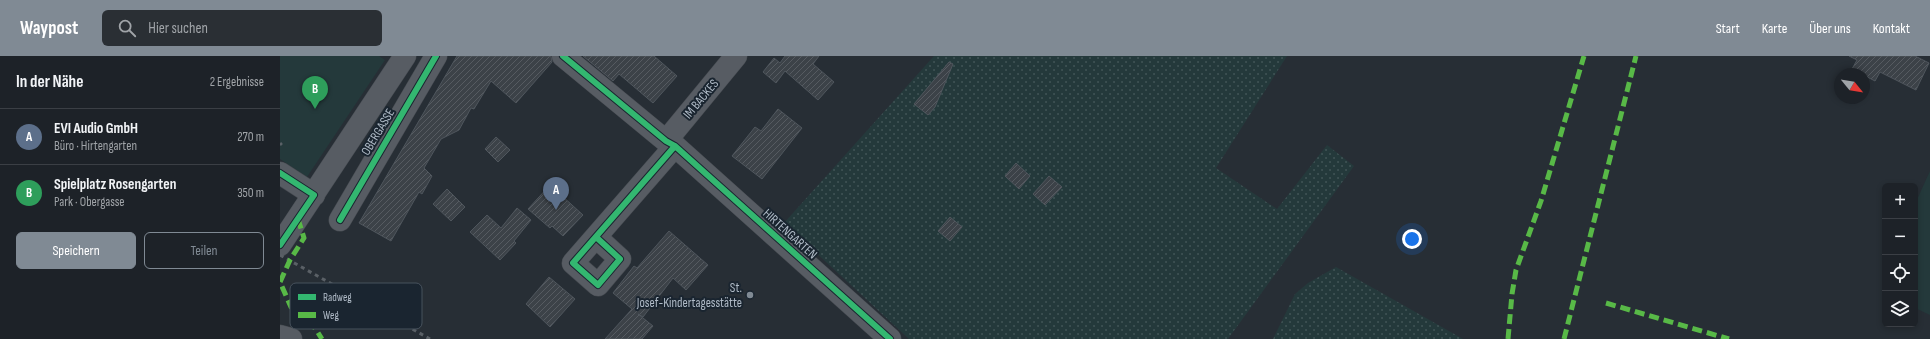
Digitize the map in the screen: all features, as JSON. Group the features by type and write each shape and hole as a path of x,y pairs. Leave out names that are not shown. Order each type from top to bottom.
{"street":[{"name":"OBERGASSE","path":"340,220 436,56"},
{"name":"HIRTENGARTEN","path":"563,56 671,144 890,339"},
{"name":"IM BACKES","path":"671,144 736,56"},
{"name":"OBERGASSE","path":"280,245 314,195 401,57"},
{"path":"596,237 671,144"},
{"path":"280,173 314,195"},
{"path":"280,336 291,339"}],"green space":[{"path":"280,56 379,56 385,60 307,177 280,159"},
{"path":"934,56 1287,56 1216,168 1277,209 1327,145 1354,166 1228,339 909,339 784,223"},
{"path":"1930,171 1930,315 1918,309 1918,197"},
{"path":"1336,267 1463,339 1273,339 1295,294 1308,283"}],"building":[{"path":"457,56 551,56 552,62 516,103 491,81 474,109 471,108 459,130 441,139 424,168 432,176 422,194 419,192 391,241 359,223"},
{"path":"583,56 654,56 677,76 653,103 619,74 613,81"},
{"path":"785,56 819,56 813,64 834,82 818,100 785,71 776,83 763,72 774,58 780,63"},
{"path":"1849,56 1915,56 1929,63 1916,90 1880,72 1875,81 1870,78 1870,68 1853,68 1857,60"},
{"path":"949,62 953,64 935,107 928,115 914,104"},
{"path":"778,109 802,128 762,179 732,156 755,127 761,131"},
{"path":"496,137 510,150 498,162 485,149"},
{"path":"1016,163 1030,176 1019,189 1005,176"},
{"path":"1049,176 1062,187 1045,205 1033,194"},
{"path":"550,185 583,215 563,236 552,226 550,228 528,209"},
{"path":"447,189 465,207 451,221 433,204"},
{"path":"517,208 531,220 514,241 516,243 500,260 470,232 487,215 501,228"},
{"path":"950,217 962,227 950,241 938,231"},
{"path":"669,231 708,265 686,290 673,278 643,317 638,314 653,326 642,339 605,339 632,309 613,293 634,266 637,268"},
{"path":"549,277 575,299 550,327 526,304"}],"railway":[{"path":"280,255 330,283"},
{"path":"412,329 430,339"}],"marked path":[{"path":"1508,339 1512,294 1516,270 1541,201 1584,56"},
{"path":"1564,339 1636,56"},
{"path":"290,305 280,282 290,260 304,238 298,219"},
{"path":"1606,303 1729,339"},
{"path":"316,329 322,339"}],"cycle path":[{"path":"340,220 436,56"},
{"path":"563,56 666,141 675,146 890,339"},
{"path":"596,237 620,259 598,285 573,263 675,146"},
{"path":"280,173 314,195 280,245"}],"place":[{"name":"Spielplatz Rosengarten","path":"315,109"},
{"name":"EVI Audio GmbH","path":"556,210"},
{"name":"St. Josef-Kindertagesstätte","path":"750,295"}]}
